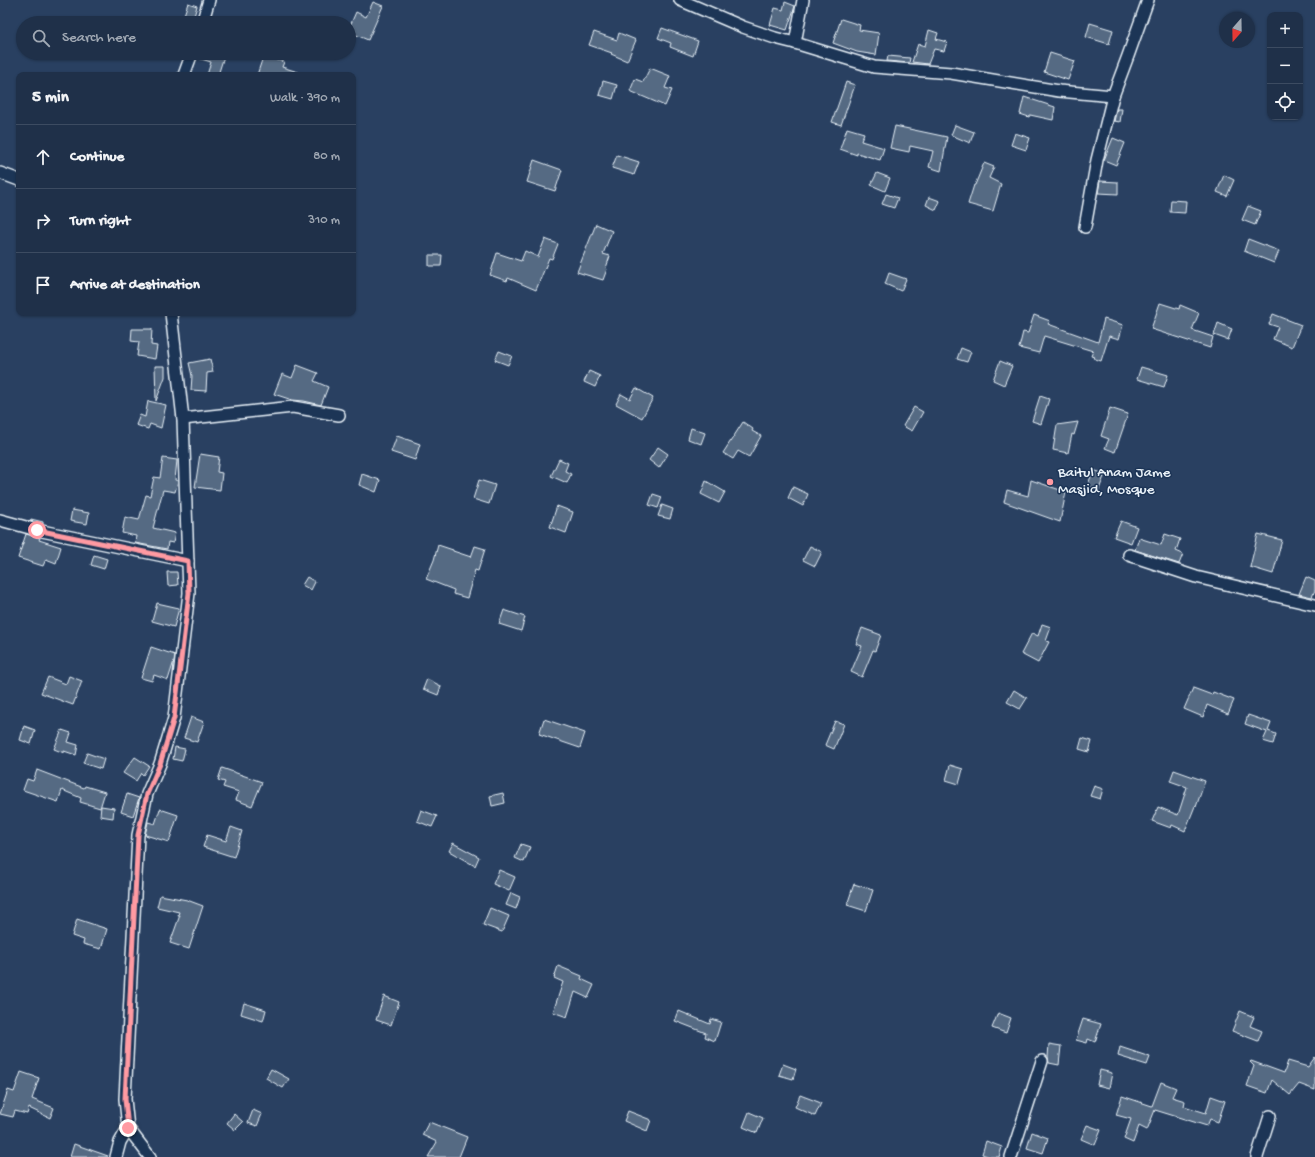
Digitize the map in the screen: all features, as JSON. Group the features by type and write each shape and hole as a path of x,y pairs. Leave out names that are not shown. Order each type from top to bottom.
{"street":[{"path":"204,16 209,0"},
{"path":"680,0 743,27 874,67 952,73 1059,91 1113,96"},
{"path":"795,43 803,0"},
{"path":"1085,227 1097,160 1113,96 1148,0"},
{"path":"185,72 189,60"},
{"path":"0,173 16,179"},
{"path":"150,1157 128,1128 125,1099 138,835 147,794 160,764 174,718 189,593 184,419 171,316"},
{"path":"184,419 293,407 339,415"},
{"path":"0,520 37,530 188,561"},
{"path":"1129,555 1196,577 1315,605"},
{"path":"1012,1157 1042,1060"},
{"path":"1257,1157 1270,1116"},
{"path":"116,1157 120,1142 128,1128"}],"building":[{"path":"373,2 383,6 368,40 356,35 356,16 354,16 356,12 366,17"},
{"path":"785,2 795,6 787,30 770,25 775,8 783,10"},
{"path":"188,3 197,6 194,16 184,16"},
{"path":"841,19 860,25 859,30 879,33 876,55 857,52 833,43"},
{"path":"1090,23 1113,30 1109,44 1086,37"},
{"path":"662,28 698,41 693,56 670,47 671,43 658,38"},
{"path":"929,30 938,33 936,39 947,42 944,51 934,49 928,64 912,62 918,44 925,46"},
{"path":"594,32 617,40 619,33 636,40 627,61 611,54 612,53 589,45"},
{"path":"1050,53 1075,61 1068,80 1044,72"},
{"path":"888,56 910,58 909,63 887,61"},
{"path":"204,60 223,60 219,72 208,72 211,62"},
{"path":"262,60 277,60 284,62 282,67 298,72 258,72"},
{"path":"650,68 670,76 665,88 672,90 665,106 630,91 635,79 643,82"},
{"path":"603,81 617,85 613,99 599,95"},
{"path":"846,82 855,85 841,125 832,122"},
{"path":"1024,97 1055,107 1053,120 1030,115 1029,117 1020,114"},
{"path":"1117,109 1122,109 1120,122 1114,121"},
{"path":"955,125 974,132 970,143 951,135"},
{"path":"895,126 947,137 941,171 929,167 933,151 910,146 909,152 890,148"},
{"path":"847,128 864,133 861,141 884,148 880,160 857,153 857,155 840,149"},
{"path":"1015,133 1030,138 1026,150 1011,145"},
{"path":"1113,138 1125,143 1116,165 1104,160"},
{"path":"617,155 639,162 634,175 612,168"},
{"path":"534,160 562,170 555,191 527,182"},
{"path":"984,163 994,167 989,178 1001,184 993,211 968,204 974,185"},
{"path":"877,173 890,178 885,191 871,185"},
{"path":"1224,175 1234,180 1227,196 1217,192"},
{"path":"1100,181 1118,182 1118,194 1098,193"},
{"path":"886,194 898,198 894,208 882,204"},
{"path":"929,197 940,201 936,210 926,205"},
{"path":"1171,200 1186,201 1185,213 1170,212"},
{"path":"1248,206 1261,211 1255,225 1242,220"},
{"path":"596,224 612,231 603,254 610,256 603,280 577,272"},
{"path":"545,239 558,244 552,259 549,258 536,290 508,278 507,281 490,275 497,253 521,261 525,251 538,257"},
{"path":"1248,239 1279,251 1274,263 1244,251"},
{"path":"429,255 442,255 441,266 429,266"},
{"path":"889,273 906,279 901,291 885,284"},
{"path":"1160,303 1179,309 1180,305 1199,313 1192,330 1213,337 1210,348 1151,329"},
{"path":"1273,314 1301,325 1292,347 1273,339 1278,327 1269,324"},
{"path":"1034,315 1050,321 1048,324 1098,342 1104,319 1123,325 1119,339 1109,336 1101,361 1091,356 1093,351 1044,336 1039,353 1019,348 1023,332 1028,333"},
{"path":"1218,323 1232,329 1228,340 1214,335"},
{"path":"132,329 152,329 151,345 157,346 155,359 137,356 139,342 131,341"},
{"path":"961,348 971,352 967,362 957,359"},
{"path":"499,351 512,356 508,365 495,360"},
{"path":"210,359 213,372 207,373 206,391 191,390 192,376 189,363"},
{"path":"1000,361 1012,366 1004,385 993,380"},
{"path":"297,365 318,373 314,381 328,387 321,405 292,400 274,394 282,374 292,378"},
{"path":"155,366 165,366 165,377 156,401"},
{"path":"1141,367 1168,375 1164,387 1137,379"},
{"path":"589,371 600,376 595,387 584,382"},
{"path":"636,388 653,398 642,418 616,404 621,394 630,399"},
{"path":"1040,396 1049,399 1041,424 1032,421"},
{"path":"148,401 166,405 161,428 150,424 148,429 136,425 140,415 145,417"},
{"path":"914,407 923,412 912,431 903,426"},
{"path":"1110,408 1128,414 1115,452 1105,448 1109,439 1101,436"},
{"path":"743,422 753,429 752,431 761,436 749,457 738,451 733,459 723,453"},
{"path":"1078,422 1074,435 1072,434 1068,453 1053,450 1057,425"},
{"path":"691,428 705,433 701,444 688,439"},
{"path":"397,436 420,444 415,460 391,452"},
{"path":"658,447 668,454 659,468 649,460"},
{"path":"200,454 219,457 217,472 222,473 220,490 195,487"},
{"path":"163,458 177,460 175,480 178,481 175,492 163,490 153,528 175,533 173,543 168,542 167,549 135,543 136,536 122,533 125,517 139,520 146,495 150,496 154,477 160,478"},
{"path":"559,459 568,463 565,471 571,474 567,483 551,476"},
{"path":"1093,470 1105,474 1098,492 1087,488"},
{"path":"362,474 380,480 376,492 359,485"},
{"path":"479,480 495,485 489,504 473,499"},
{"path":"1031,480 1066,492 1060,522 1004,502 1007,490 1028,496"},
{"path":"706,481 725,492 719,503 701,494"},
{"path":"793,487 808,494 803,506 788,498"},
{"path":"653,494 662,497 658,508 649,505"},
{"path":"662,505 673,509 670,519 658,516"},
{"path":"557,506 573,512 566,533 550,527"},
{"path":"72,510 89,513 87,524 70,521"},
{"path":"31,519 43,522 43,524 30,521"},
{"path":"1121,521 1137,527 1131,543 1114,537"},
{"path":"26,534 61,547 56,563 46,559 43,566 18,558"},
{"path":"1165,534 1180,539 1176,551 1183,554 1179,564 1135,550 1139,538 1161,545"},
{"path":"1258,534 1282,540 1273,574 1250,567"},
{"path":"438,545 471,557 475,546 485,549 478,571 475,570 467,598 453,594 454,590 426,579 434,560"},
{"path":"810,546 822,552 815,566 803,560"},
{"path":"94,555 107,559 104,569 91,565"},
{"path":"167,572 177,572 178,585 168,586"},
{"path":"307,577 315,582 311,590 302,585"},
{"path":"1306,577 1315,581 1315,590 1312,597 1299,594"},
{"path":"157,603 179,608 174,627 152,621"},
{"path":"504,610 525,617 521,631 499,624"},
{"path":"1042,624 1051,627 1046,641 1049,642 1038,663 1021,654 1032,633 1038,636"},
{"path":"862,628 881,635 862,677 851,672 862,646 856,644"},
{"path":"151,647 175,655 168,680 154,675 152,681 141,678"},
{"path":"69,676 82,681 73,705 41,693 48,677 66,684"},
{"path":"427,679 441,686 438,695 423,689"},
{"path":"1193,688 1212,695 1213,692 1234,700 1228,714 1207,705 1203,717 1184,709"},
{"path":"1014,690 1027,698 1020,709 1007,702"},
{"path":"1248,715 1271,723 1268,731 1276,734 1273,744 1263,741 1267,732 1245,724"},
{"path":"191,717 204,722 197,742 184,738"},
{"path":"544,719 585,733 580,748 539,734"},
{"path":"835,721 844,724 834,749 825,745"},
{"path":"24,726 35,730 31,744 20,740"},
{"path":"62,730 71,733 68,742 78,745 76,755 64,751 64,753 54,749"},
{"path":"1082,738 1092,741 1089,752 1079,749"},
{"path":"175,747 185,749 182,761 173,759"},
{"path":"87,753 104,759 101,769 83,763"},
{"path":"135,757 149,766 143,775 141,773 136,781 123,773"},
{"path":"950,765 963,769 959,784 946,780"},
{"path":"222,768 262,782 252,806 236,800 239,792 223,787 225,782 218,780"},
{"path":"37,770 84,788 85,786 105,792 100,808 80,802 81,798 62,790 58,802 23,790 27,779 33,781"},
{"path":"1174,770 1205,781 1196,807 1195,806 1185,831 1172,825 1171,828 1152,821 1158,807 1178,815 1187,787 1170,781"},
{"path":"1094,786 1103,789 1100,799 1090,796"},
{"path":"503,793 505,803 492,806 490,796"},
{"path":"127,794 139,798 133,816 121,812"},
{"path":"101,806 114,808 113,818 100,816"},
{"path":"160,809 178,815 169,842 145,835 148,822 155,824"},
{"path":"421,810 437,816 432,827 417,821"},
{"path":"231,827 242,831 234,857 203,847 207,835 226,841"},
{"path":"453,843 479,857 475,866 449,851"},
{"path":"521,844 530,847 524,862 515,858"},
{"path":"499,870 515,877 509,891 493,884"},
{"path":"854,884 873,890 866,911 847,905"},
{"path":"511,893 520,897 516,909 506,905"},
{"path":"160,895 187,900 203,906 189,949 170,943 180,915 178,915 179,912 157,907"},
{"path":"490,908 509,916 502,932 483,925"},
{"path":"77,919 107,929 101,949 83,944 84,940 72,936"},
{"path":"558,966 582,976 581,979 594,985 588,998 575,992 567,1017 553,1012 563,982 554,978"},
{"path":"384,996 399,1002 391,1025 376,1020"},
{"path":"244,1003 266,1010 263,1021 241,1014"},
{"path":"679,1011 710,1024 711,1019 721,1022 715,1041 705,1037 706,1033 675,1021"},
{"path":"1240,1011 1254,1017 1250,1026 1262,1031 1258,1041 1232,1031"},
{"path":"998,1013 1011,1018 1006,1033 992,1028"},
{"path":"1083,1019 1101,1024 1095,1042 1088,1039 1087,1043 1076,1040"},
{"path":"1049,1044 1061,1046 1059,1065 1049,1063"},
{"path":"1120,1047 1150,1057 1147,1065 1118,1056"},
{"path":"1315,1057 1315,1090 1299,1084 1290,1095 1272,1080 1267,1093 1247,1086 1254,1066 1250,1062 1251,1061 1284,1073 1288,1061 1308,1067"},
{"path":"783,1064 796,1069 793,1079 779,1075"},
{"path":"271,1069 289,1079 283,1088 266,1078"},
{"path":"1100,1070 1112,1073 1109,1088 1097,1085"},
{"path":"21,1072 39,1078 32,1099 54,1108 50,1118 29,1108 27,1114 15,1111 13,1117 0,1114 8,1090 14,1092"},
{"path":"1161,1082 1176,1088 1172,1097 1185,1101 1184,1106 1206,1113 1211,1096 1225,1101 1218,1122 1210,1119 1207,1126 1155,1110 1147,1130 1139,1126 1133,1143 1124,1139 1131,1119 1116,1115 1122,1096 1152,1106"},
{"path":"800,1095 821,1103 815,1116 795,1107"},
{"path":"253,1110 262,1114 257,1126 248,1123"},
{"path":"628,1111 651,1120 647,1131 624,1121"},
{"path":"749,1112 763,1118 757,1133 743,1127"},
{"path":"234,1114 243,1122 235,1130 227,1123"},
{"path":"429,1122 467,1137 459,1157 428,1157 437,1142 422,1135"},
{"path":"1087,1125 1101,1130 1095,1145 1081,1139"},
{"path":"1032,1132 1048,1138 1043,1153 1027,1148"},
{"path":"986,1141 1002,1147 999,1157 990,1157 982,1154"},
{"path":"74,1144 108,1156 70,1157"}],"place":[{"name":"Baitul Anam Jame Masjid, Mosque","path":"1050,482"}],"route":[{"path":"37,530 188,561 189,593 174,718 160,764 147,794 138,835 125,1099 128,1128"}]}
